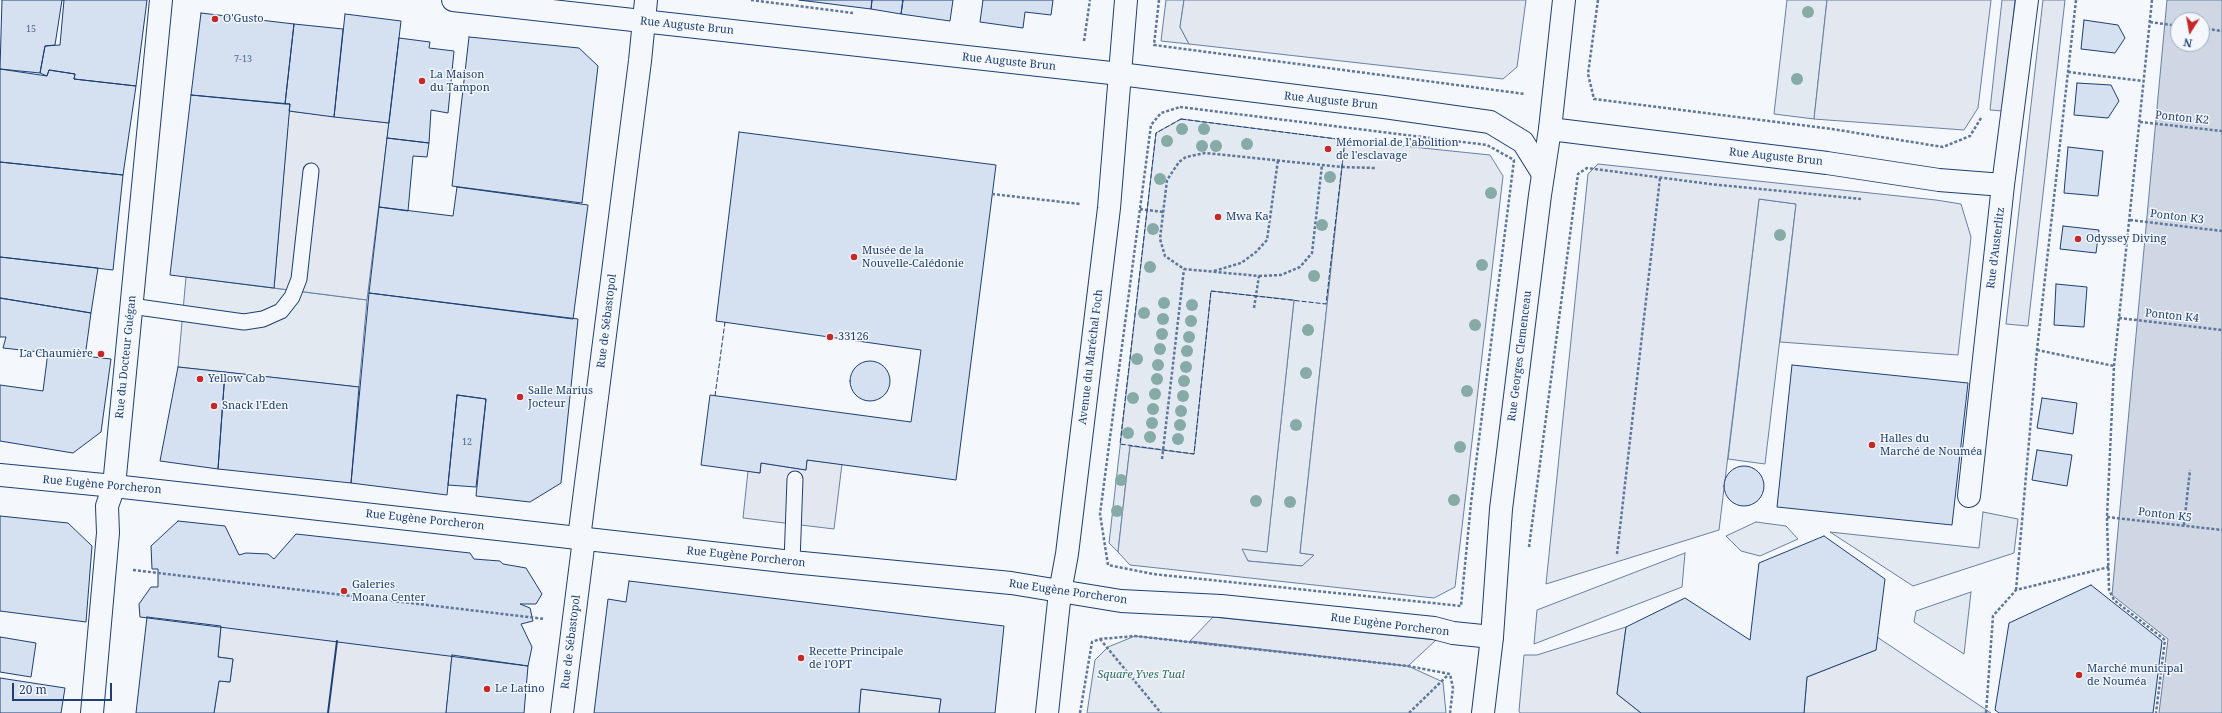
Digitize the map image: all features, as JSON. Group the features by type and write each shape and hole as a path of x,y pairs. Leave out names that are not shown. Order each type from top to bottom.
{"street":[{"name":"Rue du Docteur Guégan","path":"92,713 106,567 108,533 107,506 114,486 161,0"},
{"name":"Rue Auguste Brun","path":"453,0 645,10 1490,122 1523,142 1543,174"},
{"name":"Avenue du Maréchal Foch","path":"1047,713 1060,592 1067,554 1108,208 1126,0"},
{"name":"Rue Georges Clemenceau","path":"1483,713 1492,637 1501,509 1550,129 1564,0"},
{"name":"Rue d'Austerlitz","path":"1969,496 2003,185 2027,0"},
{"name":"Rue de Sébastopol","path":"562,713 583,547 579,538 645,10"},
{"name":"Rue Auguste Brun","path":"1550,129 1835,164 1939,180 2003,185"},
{"name":"Rue Eugène Porcheron","path":"0,475 114,486 792,562 1011,583 1121,601 1228,607 1434,628 1453,633 1492,637"}],"lane":[{"path":"131,306 244,322 263,319 281,311 292,297 299,280 310,171"},
{"path":"792,562 796,479"}],"path":[{"path":"751,0 859,14"},
{"path":"1076,42 1084,43 1090,0"},
{"path":"1159,0 1154,45 1525,94"},
{"path":"1598,0 1588,74 1594,99 1832,129 1943,147 1970,136 1984,112"},
{"path":"2016,590 2037,350 2076,0"},
{"path":"2152,0 2114,366 2107,517 2109,590 2114,600 2165,640 2156,713"},
{"path":"2150,22 2170,25"},
{"path":"2210,29 2222,31"},
{"path":"2068,72 2143,81"},
{"path":"1180,107 1487,145 1514,160 1472,495 1461,606 1152,574 1108,565 1100,514 1140,209 1151,125 1162,113 1180,107"},
{"name":"Ponton K2","path":"2140,122 2222,131"},
{"path":"1322,165 1312,254 1300,268 1281,275 1259,276 1212,272 1184,269 1165,256 1160,239 1167,180 1179,162 1186,157 1205,153 1322,165 1375,168"},
{"path":"1212,272 1241,263 1256,252 1267,240 1278,160"},
{"path":"1529,549 1578,174 1586,168 1660,178 1867,200"},
{"path":"1618,554 1660,178"},
{"path":"992,194 1108,208"},
{"path":"1140,209 1163,212"},
{"name":"Ponton K3","path":"2130,220 2222,231"},
{"path":"1162,459 1184,269"},
{"path":"1254,308 1259,276"},
{"name":"Ponton K4","path":"2120,318 2222,330"},
{"path":"2037,350 2114,366"},
{"path":"2184,526 2190,470"},
{"name":"Ponton K5","path":"2107,517 2222,530"},
{"path":"106,567 573,623"},
{"path":"1986,713 1993,616 2016,590 2109,567"},
{"path":"1080,713 1092,642 1100,639 1135,636 1408,666 1450,674"},
{"path":"1100,639 1161,713"},
{"path":"1409,713 1450,674"},
{"path":"1450,674 1453,688 1450,713"}],"green space":[{"path":"1166,0 1184,0 1180,27 1189,44 1161,41"},
{"path":"1787,0 1827,0 1814,119 1774,114"},
{"path":"1181,119 1345,140 1300,553 1315,555 1302,566 1248,561 1241,548 1267,551 1294,300 1185,542 1130,446 1118,552 1109,543 1156,133"},
{"path":"1759,199 1796,204 1765,464 1728,459"},
{"path":"186,277 367,300 359,387 178,367"},
{"path":"1983,512 2018,519 2014,553 1913,586 1830,532 1979,548"},
{"path":"1756,522 1786,526 1798,539 1760,556 1741,551 1726,536"},
{"path":"1685,553 1682,587 1534,644 1537,610"},
{"path":"1971,592 1964,654 1914,622 1916,611"},
{"name":"Square Yves Tual","path":"1135,636 1408,666 1443,682 1446,713 1087,713 1095,660 1108,647"},
{"path":"861,689 941,699 939,713 859,713"}],"shaded area":[{"path":"1184,0 1526,0 1517,67 1503,79 1189,44 1180,27"},
{"path":"1827,0 1991,0 1978,108 1964,130 1814,119"},
{"path":"2002,0 2015,0 2003,111 1990,110"},
{"path":"2043,0 2065,0 2028,326 2006,324"},
{"path":"2167,0 2222,0 2222,713 2159,713 2168,639 2112,595"},
{"path":"289,111 389,123 367,300 274,288"},
{"path":"1345,140 1490,155 1503,176 1455,587 1434,598 1130,565 1118,552 1130,446 1194,454 1211,291 1294,300 1267,552 1242,549 1248,561 1302,566 1314,555 1300,553"},
{"path":"1598,164 1936,200 1961,204 1971,237 1958,355 1780,342 1796,204 1759,199 1719,530 1546,584 1588,174"},
{"path":"807,460 842,464 834,529 743,518 748,471 760,473 761,463 806,470"},
{"path":"1213,617 1436,640 1408,666 1190,641"},
{"path":"221,626 452,655 446,713 214,713 219,681 230,682 233,659 218,657"},
{"path":"1626,627 1617,694 1641,713 1520,713 1524,655 1537,655"},
{"path":"1877,637 1991,713 1804,713 1807,677 1876,650"}],"building":[{"path":"2,0 64,0 60,45 45,46 40,73 0,69"},
{"path":"62,0 147,0 136,86 74,79 75,74 49,70 47,76 40,73 45,46 55,45"},
{"path":"799,0 872,0 871,9"},
{"path":"872,0 903,0 901,14 871,9"},
{"path":"903,0 953,0 950,21 901,14"},
{"path":"983,0 1053,0 1051,15 1025,12 1023,28 980,22"},
{"path":"201,13 294,24 285,104 191,95"},
{"path":"345,14 401,21 389,123 334,117"},
{"path":"2084,20 2118,25 2125,38 2115,53 2081,49"},
{"path":"294,24 343,29 334,117 289,111 290,104 285,104"},
{"path":"469,37 579,48 598,66 582,203 452,186"},
{"name":"La Maison du Tampon","path":"399,38 430,42 429,48 454,51 448,113 431,110 429,143 387,138"},
{"path":"0,69 47,76 49,70 75,74 74,79 136,86 123,175 0,162"},
{"path":"2077,83 2111,85 2119,101 2108,118 2074,115"},
{"path":"191,95 290,104 274,288 170,275"},
{"name":"Musée de la Nouvelle-Calédonie","path":"739,132 996,165 956,480 807,460 806,470 761,463 760,473 701,465 710,395 911,422 921,350 716,321"},
{"path":"387,138 429,143 427,157 413,156 408,211 379,207"},
{"path":"2068,147 2103,151 2098,196 2064,193"},
{"path":"0,162 123,175 113,270 0,257"},
{"path":"457,187 588,205 573,319 369,293 379,207 453,216"},
{"path":"2063,226 2099,230 2096,253 2060,249"},
{"path":"0,257 98,268 91,313 0,298"},
{"path":"2056,284 2087,287 2084,327 2054,325"},
{"name":"Salle Marius Jocteur","path":"369,293 578,319 561,483 530,502 476,496 486,399 457,395 447,495 351,483"},
{"path":"0,298 91,313 85,357 3,348 6,337 0,337"},
{"path":"48,352 111,359 101,432 73,453 0,441 0,385 43,391"},
{"path":"870,361 878,363 884,367 888,373 890,381 888,389 884,395 878,399 870,401 862,399 856,395 852,389 850,381 852,373 856,367 862,363"},
{"name":"Halles du Marché de Nouméa","path":"1792,365 1968,383 1952,525 1777,507"},
{"path":"178,367 225,372 218,469 160,461"},
{"path":"225,372 359,387 351,483 218,469"},
{"path":"457,395 486,399 476,487 448,485"},
{"path":"2042,398 2077,403 2073,434 2037,428"},
{"path":"2037,450 2072,455 2067,486 2032,480"},
{"path":"1748,466 1755,469 1761,475 1764,486 1763,494 1755,503 1748,506 1740,506 1733,503 1725,494 1724,482 1727,475 1736,467"},
{"path":"0,516 68,523 92,546 86,622 0,611"},
{"name":"Galeries Moana Center","path":"178,521 225,526 239,555 246,553 268,554 274,559 296,534 470,553 474,559 500,561 503,564 526,568 542,594 536,604 520,604 530,608 533,621 521,624 532,647 528,666 140,617 139,604 151,587 158,587 158,569 152,569 151,546"},
{"path":"1824,536 1885,579 1876,650 1807,677 1804,713 1641,713 1617,694 1626,627 1685,598 1750,640 1759,563"},
{"name":"Recette Principale de l'OPT","path":"629,581 1004,626 995,713 939,713 941,699 861,689 859,713 594,713 608,599 626,602"},
{"name":"Marché municipal de Nouméa","path":"2091,585 2162,641 2153,713 1999,713 1995,710 2009,623"},
{"path":"147,617 221,626 218,657 233,659 230,682 219,681 214,713 136,713"},
{"path":"0,637 36,643 31,677 0,672"},
{"name":"Le Latino","path":"452,655 528,666 524,713 446,713"},
{"path":"0,678 65,688 61,713 0,713"}],"fence":[{"path":"1181,119 1345,140 1326,304 1211,291 1194,454 1120,444 1156,133 1181,119"},
{"path":"715,396 725,322"}],"wall":[{"path":"328,713 337,641"}],"place":[{"name":"O'Gusto","path":"215,19"},
{"name":"La Maison du Tampon","path":"422,81"},
{"name":"Mémorial de l'abolition de l'esclavage","path":"1328,149"},
{"name":"Mwa Ka","path":"1218,217"},
{"name":"Odyssey Diving","path":"2078,239"},
{"name":"Musée de la Nouvelle-Calédonie","path":"854,257"},
{"name":"33126","path":"830,337"},
{"name":"La Chaumière","path":"101,354"},
{"name":"Yellow Cab","path":"200,379"},
{"name":"Salle Marius Jocteur","path":"520,397"},
{"name":"Snack l'Eden","path":"214,406"},
{"name":"Halles du Marché de Nouméa","path":"1872,445"},
{"name":"Galeries Moana Center","path":"344,591"},
{"name":"Recette Principale de l'OPT","path":"801,658"},
{"name":"Marché municipal de Nouméa","path":"2079,675"},
{"name":"Le Latino","path":"487,689"}]}
